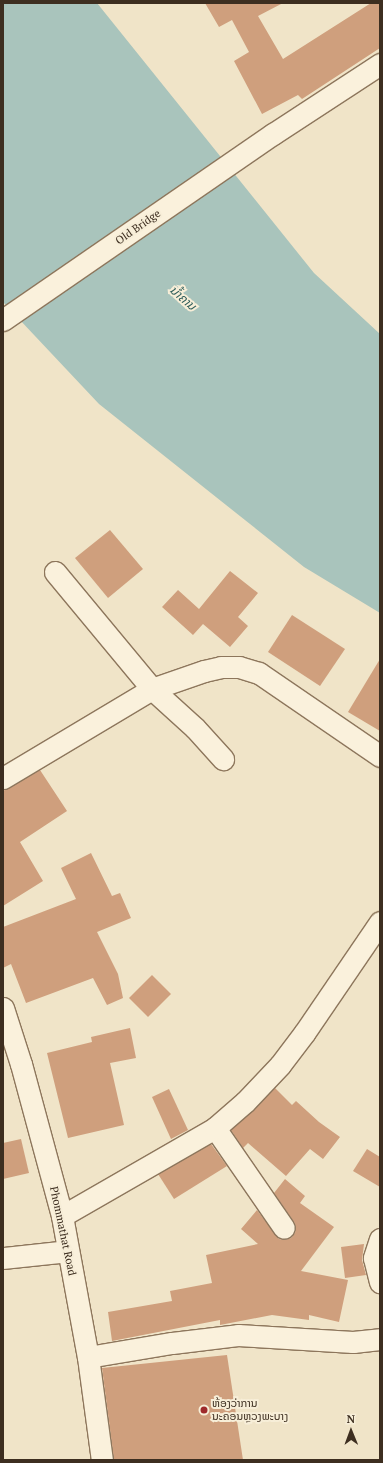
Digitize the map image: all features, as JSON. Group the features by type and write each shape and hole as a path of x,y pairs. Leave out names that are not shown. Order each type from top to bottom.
{"street":[{"name":"Old Bridge","path":"3,320 273,134 380,64"},
{"path":"55,572 152,689 195,728 223,759"},
{"path":"3,778 152,689 204,671 221,667 239,667 259,673 380,756"},
{"path":"62,1216 215,1128 245,1102 280,1065 305,1032 380,922"},
{"name":"Phommathat Road","path":"3,1008 21,1064 62,1216 88,1357 102,1460"},
{"path":"215,1128 284,1228"},
{"path":"380,1239 374,1258 380,1282"},
{"path":"3,1258 68,1251"},
{"path":"88,1357 172,1343 238,1335 353,1342 380,1339"}],"water":[{"name":"ນ້ຳຄານ","path":"3,3 97,3 314,273 380,334 380,613 304,567 99,404 3,302"}],"building":[{"path":"205,3 283,3 258,16 283,59 371,3 380,3 380,48 302,99 298,95 262,114 234,61 249,52 232,20 219,27"},
{"path":"110,530 143,569 108,598 75,558"},
{"path":"230,571 258,593 238,617 248,626 230,647 203,624 193,635 162,607 178,590 199,609"},
{"path":"292,615 345,649 320,686 268,652"},
{"path":"380,659 380,731 348,712"},
{"path":"40,770 67,811 20,842 43,881 3,906 3,791"},
{"path":"91,853 112,896 120,893 131,918 97,932 118,974 123,998 107,1005 93,978 26,1003 11,964 3,968 3,927 76,899 61,868"},
{"path":"152,975 171,994 148,1017 129,998"},
{"path":"130,1028 136,1058 110,1063 124,1125 68,1138 47,1053 92,1042 91,1037"},
{"path":"275,1088 292,1105 296,1101 319,1122 340,1137 323,1159 310,1149 286,1176 248,1143 243,1148 231,1130 254,1110"},
{"path":"169,1089 188,1130 171,1139 152,1097"},
{"path":"21,1139 29,1173 3,1179 3,1143"},
{"path":"211,1144 227,1166 174,1199 158,1174"},
{"path":"367,1149 380,1157 380,1187 353,1171"},
{"path":"285,1179 305,1196 300,1203 334,1227 301,1271 348,1280 339,1322 309,1315 309,1320 272,1315 220,1325 220,1320 112,1341 108,1312 172,1301 170,1291 212,1283 206,1255 258,1244 241,1229 257,1210 279,1239 285,1240 291,1238 295,1233 296,1227 274,1193"},
{"path":"364,1244 362,1260 366,1275 345,1278 341,1247"},
{"path":"227,1355 243,1460 114,1460 102,1368"}],"place":[{"name":"ຫ້ອງວ່າການ ນະຄອນຫຼວງພະບາງ","path":"204,1410"}]}
